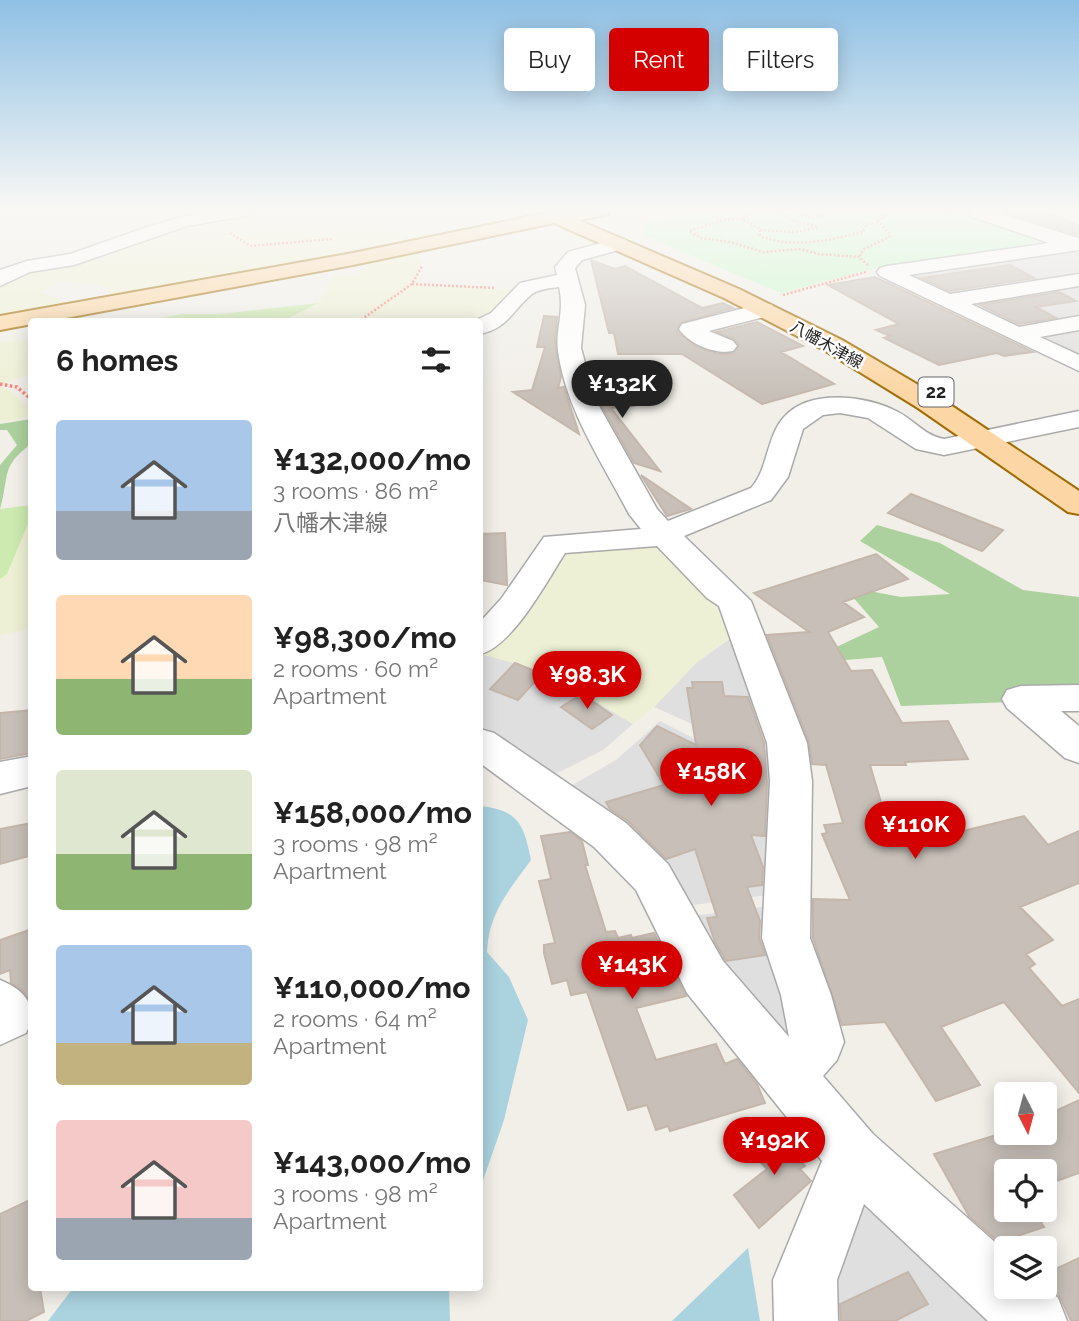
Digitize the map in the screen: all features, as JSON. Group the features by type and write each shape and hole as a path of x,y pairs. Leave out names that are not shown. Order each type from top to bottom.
{"main road":[{"name":"八幡木津線","path":"0,323 275,273"},
{"name":"八幡木津線","path":"693,273 772,303 834,346 1079,482"},
{"name":"八幡木津線","path":"711,273 798,312 856,342 995,436 1079,505"}],"street":[{"path":"566,273 574,305 569,348 582,397 644,514 719,591 734,601 788,743 791,781 786,938 806,995 818,1042 788,1078"},
{"path":"888,273 1079,364"},
{"path":"483,326 499,318 527,287 567,279"},
{"path":"948,301 1079,281"},
{"path":"725,346 709,341 690,329 772,303"},
{"path":"1017,334 1079,323"},
{"path":"483,640 513,606 555,544 664,535 761,494 771,483 789,429 802,415 817,409 850,406 870,410 888,417 915,439 930,445 951,447 1079,419"},
{"path":"1079,698 1021,699 1079,748"},
{"path":"483,745 610,835 652,877 705,977 852,1154 1035,1321"},
{"path":"0,778 28,772"},
{"path":"0,1004 8,1016 0,1021"},
{"path":"806,1321 805,1280 852,1154"}],"path":[{"path":"364,318 412,284 418,273"},
{"path":"772,303 865,273"},
{"path":"412,284 480,289 527,287"},
{"path":"0,384 17,387 28,397"}],"shaded area":[{"path":"902,273 1079,273 1079,278 955,298"},
{"path":"1079,285 1079,320 1026,329 1011,327 967,303"},
{"path":"1079,328 1079,359 1038,340 1038,336"},
{"path":"738,633 774,736 719,736 654,707 697,662"},
{"path":"483,655 549,673 633,724 603,750 544,780 483,739"},
{"path":"660,721 709,746 780,751 776,894 686,906 562,791 616,760"},
{"path":"762,907 776,909 802,1028 784,1052 692,916"},
{"path":"845,1163 977,1284 994,1284 994,1299 1018,1299 1035,1321 833,1321"}],"green space":[{"path":"25,273 242,273 111,297 104,287 60,281 42,292 70,304 0,317 0,285 10,277"},
{"path":"357,273 417,273 410,284 519,291 501,313 483,323 483,318 289,318 319,303 334,275 352,276"},
{"path":"732,273 857,273 781,293"},
{"path":"319,303 289,318 162,318 181,314 219,314"},
{"path":"28,339 28,375 8,383 0,382 0,342"},
{"path":"0,387 11,391 28,408 28,417 0,422"},
{"path":"28,419 28,446 10,466 0,509 0,465 17,445 7,430 0,430 0,424"},
{"path":"28,505 28,524 7,574 0,579 0,509"},
{"path":"28,524 28,630 0,635 0,579 7,574"},
{"path":"877,525 940,543 1023,590 1079,597 1079,704 1012,702 901,706 882,657 846,660 832,649 879,627 843,586 901,597 950,594 860,541"},
{"path":"665,544 727,604 738,633 697,662 654,707 633,724 549,673 483,655 562,551"}],"water":[{"path":"483,806 503,811 518,821 526,837 531,860 501,903 491,925 487,952 509,977 528,1020 504,1120 483,1180"},
{"path":"748,1248 760,1321 672,1321"},
{"path":"71,1291 449,1291 450,1321 48,1321"}],"building":[{"path":"594,273 637,273 702,308 723,303 733,308 680,323 677,331 695,346 718,354 733,354 739,344 717,332 757,322 803,346 781,352 834,384 762,404 682,354 618,354 614,333 609,333"},
{"path":"958,273 1024,273 1034,278 950,291 921,278"},
{"path":"874,277 1033,352 1004,356 997,353 939,365 884,338 890,336 876,330 899,324 828,285"},
{"path":"1059,292 1076,301 1036,307 1056,318 1019,324 980,305"},
{"path":"544,316 557,317 555,343 561,377 558,388 564,387 579,434 513,392 532,390 545,347 537,347"},
{"path":"621,382 634,406 611,408 660,471 634,463 596,396 593,384"},
{"path":"641,475 691,509 667,516"},
{"path":"911,494 1003,530 982,551 888,513"},
{"path":"505,533 507,585 483,581 483,534"},
{"path":"876,554 908,579 843,602 864,617 828,632 851,671 872,670 902,723 948,721 968,759 905,762 906,765 870,765 886,819 939,809 955,833 1024,816 1048,845 1079,831 1079,883 1020,907 1053,940 1026,954 1035,964 1029,968 1062,1006 1079,999 1079,1093 1004,1002 941,1027 980,1085 936,1101 885,1022 842,1025 813,938 813,899 850,900 822,834 827,833 824,825 843,823 826,765 812,764 809,742 767,635 809,632 754,593"},
{"path":"515,663 542,674 518,700 490,689"},
{"path":"692,682 722,682 724,696 748,697 764,743 767,782 765,836 751,835 763,867 762,885 747,887 760,921 759,938 765,955 726,961 715,942 707,918 717,917 695,849 666,859 628,821 610,809 606,802 664,785 640,745 657,726 696,745 687,688 693,688"},
{"path":"584,695 612,715 592,729 561,707"},
{"path":"28,710 28,754 0,759 0,713"},
{"path":"28,824 28,856 0,864 0,829"},
{"path":"570,832 582,841 588,865 585,865 606,932 615,931 618,938 654,933 686,996 636,1008 656,1060 716,1044 725,1064 737,1059 757,1084 765,1103 670,1131 668,1126 656,1130 647,1105 628,1110 587,992 571,995 567,980 552,984 544,953 544,945 555,943 539,881 551,879 541,836"},
{"path":"28,930 28,998 11,983 10,970 0,974 0,940"},
{"path":"1079,1100 1079,1173 1057,1181 1057,1159 994,1159 994,1222 1041,1222 1044,1227 1017,1236 994,1238 969,1216 934,1154 994,1136 994,1145 1057,1145 1057,1110"},
{"path":"781,1124 804,1147 795,1155 805,1166 800,1169 811,1181 759,1228 734,1195 767,1169 751,1152"},
{"path":"28,1201 28,1291 40,1291 44,1312 26,1321 0,1321 0,1214"},
{"path":"1079,1258 1079,1321 1071,1321 1057,1294 1057,1268"},
{"path":"908,1272 928,1304 895,1321 841,1321 840,1304"}]}
